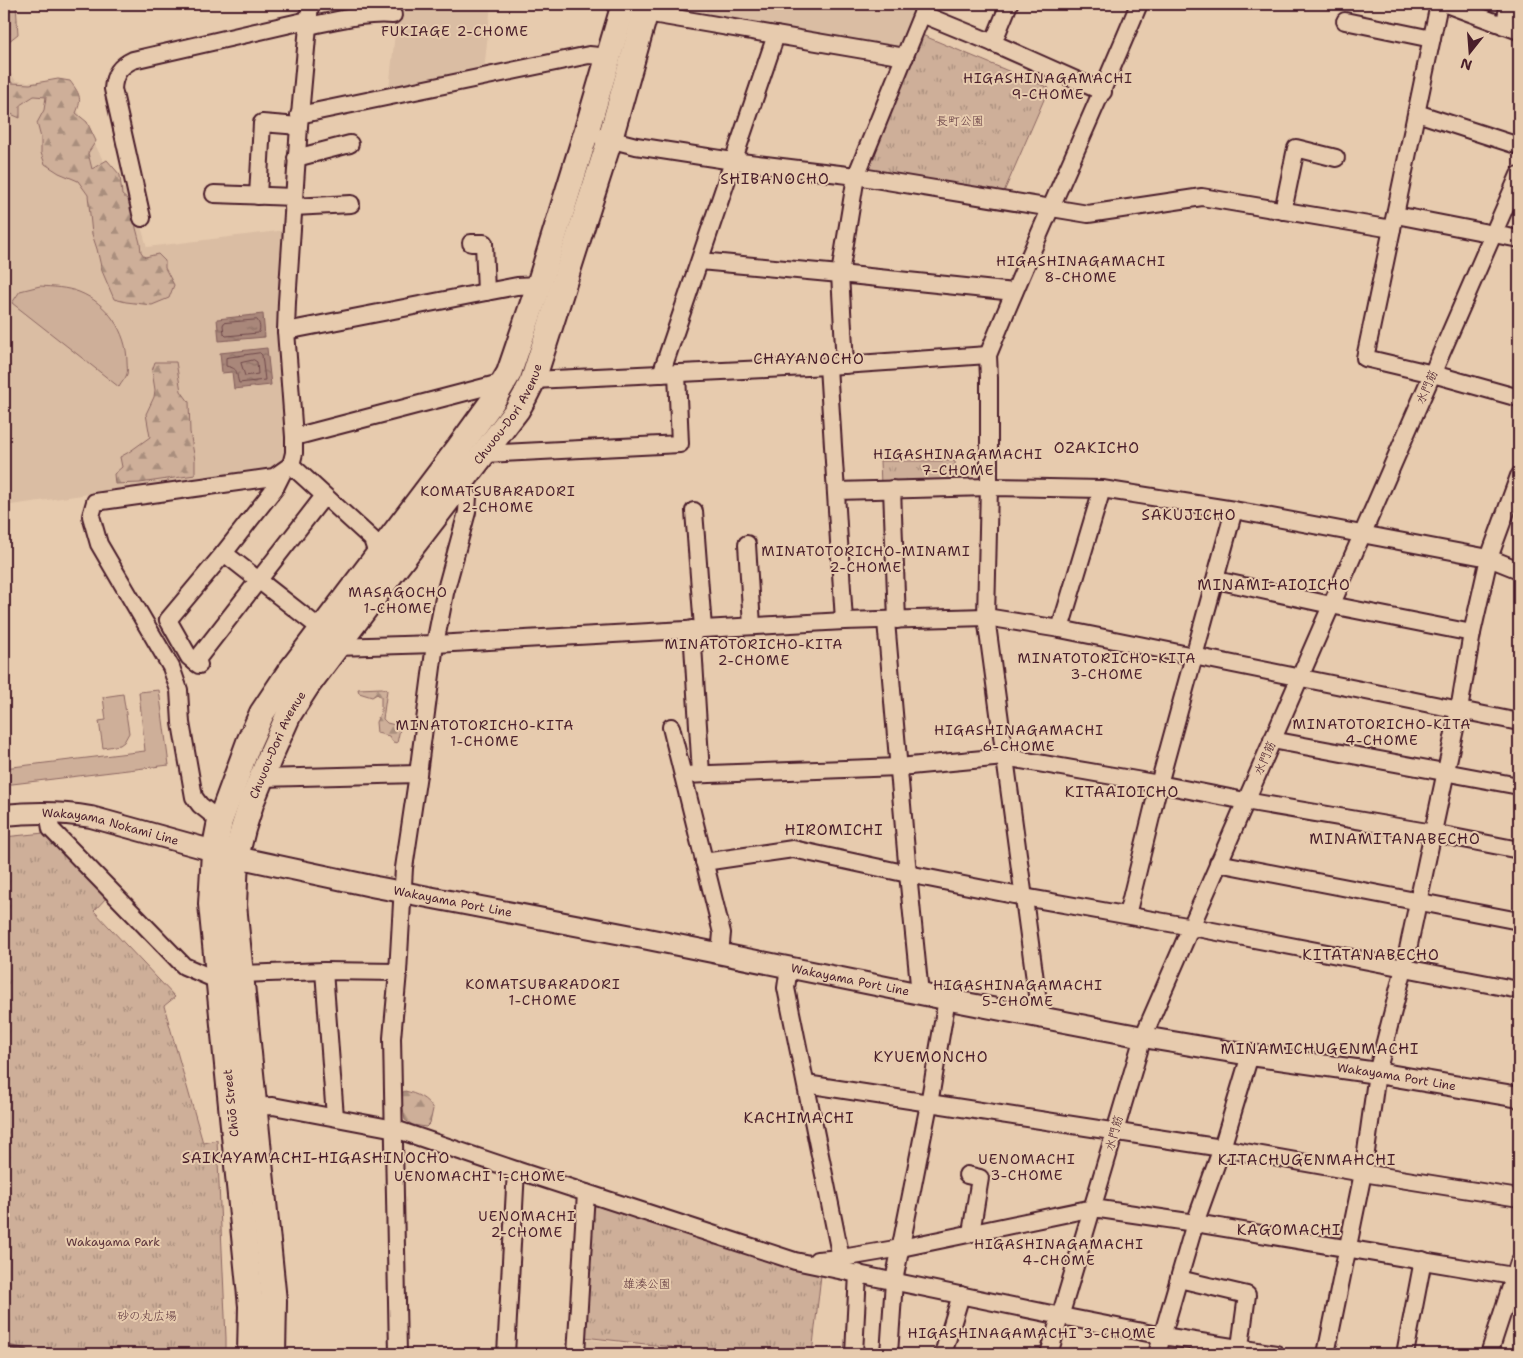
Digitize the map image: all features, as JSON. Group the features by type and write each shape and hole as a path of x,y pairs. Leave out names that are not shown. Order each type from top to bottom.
{"highway":[{"name":"Chuuou-Dori Avenue","path":"225,855 246,820 261,778 290,714 388,578 451,477 504,382 539,285 624,4"},
{"name":"Chuuou-Dori Avenue","path":"225,855 220,821 262,713 288,674 377,555 451,477 484,454 517,410 533,380 610,139 647,8"},
{"name":"Chūō Street","path":"225,855 234,904 230,978 243,1108 251,1306 250,1354"},
{"name":"Chūō Street","path":"243,1108 274,1301 273,1354"}],"main road":[{"name":"Wakayama Nokami Line","path":"4,815 48,812 91,817 225,855"},
{"name":"Wakayama Port Line","path":"225,855 402,892 1143,1037 1519,1097"}],"street":[{"path":"993,43 1009,4"},
{"path":"1040,1017 986,617 989,487 988,356 1050,207 1103,92 1139,4"},
{"path":"1439,4 1365,358 1433,374 1519,398"},
{"path":"1446,4 1512,28 1509,4"},
{"path":"647,8 776,35 905,57"},
{"path":"845,365 840,274 856,176 924,9 993,43 1103,92"},
{"path":"142,218 113,89 114,78 125,63 309,17 347,18 384,14 393,15"},
{"path":"309,17 296,158 286,331 294,453 275,488 168,620 189,657 197,663 258,580 324,496"},
{"path":"1345,21 1432,38"},
{"path":"484,454 680,444 669,374 700,261 776,35"},
{"path":"258,196 262,124 299,120 589,55 609,57"},
{"path":"1417,113 1519,146"},
{"path":"586,133 636,146 733,161 856,176 1088,214 1202,198 1283,211 1493,234 1519,240"},
{"path":"296,158 350,144"},
{"path":"1283,211 1296,148 1336,158"},
{"name":"水門筋","path":"1049,1354 1143,1037 1519,176"},
{"path":"214,194 258,196 294,202 351,204"},
{"path":"470,243 484,243 486,292"},
{"path":"700,261 1014,292"},
{"path":"286,331 518,286 539,285"},
{"path":"533,380 828,366 988,356"},
{"path":"828,366 844,621"},
{"path":"294,437 504,382"},
{"path":"287,468 324,496 372,539 388,578"},
{"path":"220,821 200,805 194,797 181,723 178,690 171,667 99,544 91,516 95,502 274,476 287,468"},
{"path":"1326,1354 1363,1173 1377,1073 1404,968 1459,710 1472,633 1489,558 1519,476"},
{"path":"398,1354 392,1038 404,868 445,593 467,512 468,496 451,477"},
{"path":"836,491 989,487 1102,489 1234,510 1489,558 1519,570"},
{"path":"892,489 891,621 899,767 920,994"},
{"path":"1060,629 1102,489"},
{"path":"1126,915 1159,784 1234,510"},
{"path":"694,511 700,774"},
{"path":"747,544 752,626"},
{"path":"224,553 321,630"},
{"path":"1216,580 1472,633"},
{"path":"336,648 844,621 986,617 1060,629 1519,722"},
{"path":"671,727 722,932 720,954"},
{"path":"1272,740 1519,786"},
{"path":"683,775 899,767 1004,757 1519,850"},
{"path":"261,778 418,774"},
{"path":"48,812 51,829 184,966 230,978 324,972 398,972"},
{"path":"704,862 793,849 1024,897 1192,927 1519,990"},
{"path":"1218,863 1519,921"},
{"path":"789,967 786,988 848,1267 854,1354"},
{"path":"324,972 335,1117"},
{"path":"889,1354 894,1281 929,1104 947,999"},
{"path":"1157,1354 1195,1223 1222,1148 1250,1055"},
{"path":"806,1084 1222,1148 1519,1198"},
{"path":"243,1108 273,1106 395,1129 794,1261 848,1267 894,1281 1061,1316 1240,1351 1276,1354"},
{"path":"506,1354 516,1170"},
{"path":"966,1175 980,1178 971,1233"},
{"path":"576,1354 586,1193"},
{"path":"848,1267 901,1248 1093,1208 1423,1260 1518,1272 1489,1354"},
{"path":"1406,1354 1423,1260"},
{"path":"1179,1279 1246,1295 1240,1351"},
{"path":"943,1354 961,1295"}],"shaded area":[{"path":"398,4 491,4 484,71 389,90"},
{"path":"708,4 919,4 902,42 896,46 704,19"},
{"path":"4,68 7,68 16,81 65,85 112,178 132,196 147,247 286,230 278,331 287,457 274,468 4,506"},
{"path":"584,1339 671,1349 670,1354 583,1354"}],"green space":[{"path":"4,4 16,4 18,34 4,45"},
{"name":"長町公園","path":"922,35 1049,88 1003,194 867,170"},
{"path":"4,72 12,83 30,84 58,79 70,81 73,85 80,99 76,113 87,122 96,141 88,153 92,169 107,160 120,175 122,195 133,204 141,252 145,257 158,254 165,261 165,268 174,285 169,298 152,305 114,299 102,271 92,234 88,195 78,181 59,173 45,164 41,153 41,138 37,123 44,110 46,97 34,96 20,105 20,118 4,111"},
{"path":"40,286 64,288 79,292 98,303 114,320 126,351 127,373 119,387 12,303 20,291"},
{"path":"155,362 176,362 181,391 189,402 195,475 140,483 115,484 114,474 122,467 120,457 150,437 146,414 154,397 155,390 152,371"},
{"path":"880,461 955,461 955,484 881,485"},
{"path":"382,688 387,690 383,719 387,723 399,726 397,743 393,742 389,736 377,733 376,722 381,712 381,697 377,694 372,697 359,693 358,689"},
{"path":"159,690 169,765 4,785 4,768 145,751 139,692"},
{"path":"123,694 129,733 120,745 103,748 99,721 106,720 103,697"},
{"name":"Wakayama Park","path":"44,833 107,897 94,911 175,997 164,1006 203,1143 217,1140 226,1354 4,1354 4,837"},
{"path":"405,1091 421,1097 433,1109 430,1123 426,1127 413,1125 405,1120 401,1095"},
{"name":"雄湊公園","path":"591,1204 793,1269 821,1275 812,1354 672,1354 672,1347 584,1337"}],"water":[{"path":"263,314 265,337 219,341 217,319"},
{"path":"267,348 271,385 234,389 232,372 222,373 220,353"}],"waterway":[{"path":"4,1346 26,1350"}],"district":[{"name":"FUKIAGE 2-CHOME","path":"455,31"},
{"name":"HIGASHINAGAMACHI 9-CHOME","path":"1048,86"},
{"name":"SHIBANOCHO","path":"775,179"},
{"name":"HIGASHINAGAMACHI 8-CHOME","path":"1081,270"},
{"name":"CHAYANOCHO","path":"809,359"},
{"name":"OZAKICHO","path":"1097,448"},
{"name":"HIGASHINAGAMACHI 7-CHOME","path":"958,462"},
{"name":"KOMATSUBARADORI 2-CHOME","path":"498,500"},
{"name":"SAKUJICHO","path":"1189,515"},
{"name":"MINATOTORICHO-MINAMI 2-CHOME","path":"866,560"},
{"name":"MINAMI-AIOICHO","path":"1274,585"},
{"name":"MASAGOCHO 1-CHOME","path":"398,600"},
{"name":"MINATOTORICHO-KITA 2-CHOME","path":"754,652"},
{"name":"MINATOTORICHO-KITA 3-CHOME","path":"1107,666"},
{"name":"MINATOTORICHO-KITA 4-CHOME","path":"1382,732"},
{"name":"MINATOTORICHO-KITA 1-CHOME","path":"485,734"},
{"name":"HIGASHINAGAMACHI 6-CHOME","path":"1019,738"},
{"name":"KITAAIOICHO","path":"1122,792"},
{"name":"HIROMICHI","path":"834,830"},
{"name":"MINAMITANABECHO","path":"1395,839"},
{"name":"KITATANABECHO","path":"1371,955"},
{"name":"KOMATSUBARADORI 1-CHOME","path":"543,992"},
{"name":"HIGASHINAGAMACHI 5-CHOME","path":"1018,994"},
{"name":"MINAMICHUGENMACHI","path":"1320,1049"},
{"name":"KYUEMONCHO","path":"931,1057"},
{"name":"KACHIMACHI","path":"799,1118"},
{"name":"SAIKAYAMACHI-HIGASHINOCHO","path":"316,1158"},
{"name":"KITACHUGENMAHCHI","path":"1307,1160"},
{"name":"UENOMACHI 3-CHOME","path":"1027,1168"},
{"name":"UENOMACHI 1-CHOME","path":"480,1176"},
{"name":"UENOMACHI 2-CHOME","path":"527,1224"},
{"name":"KAGOMACHI","path":"1289,1230"},
{"name":"HIGASHINAGAMACHI 4-CHOME","path":"1059,1252"},
{"name":"HIGASHINAGAMACHI 3-CHOME","path":"1032,1333"}],"park label":[{"name":"砂の丸広場","path":"147,1316"}]}
